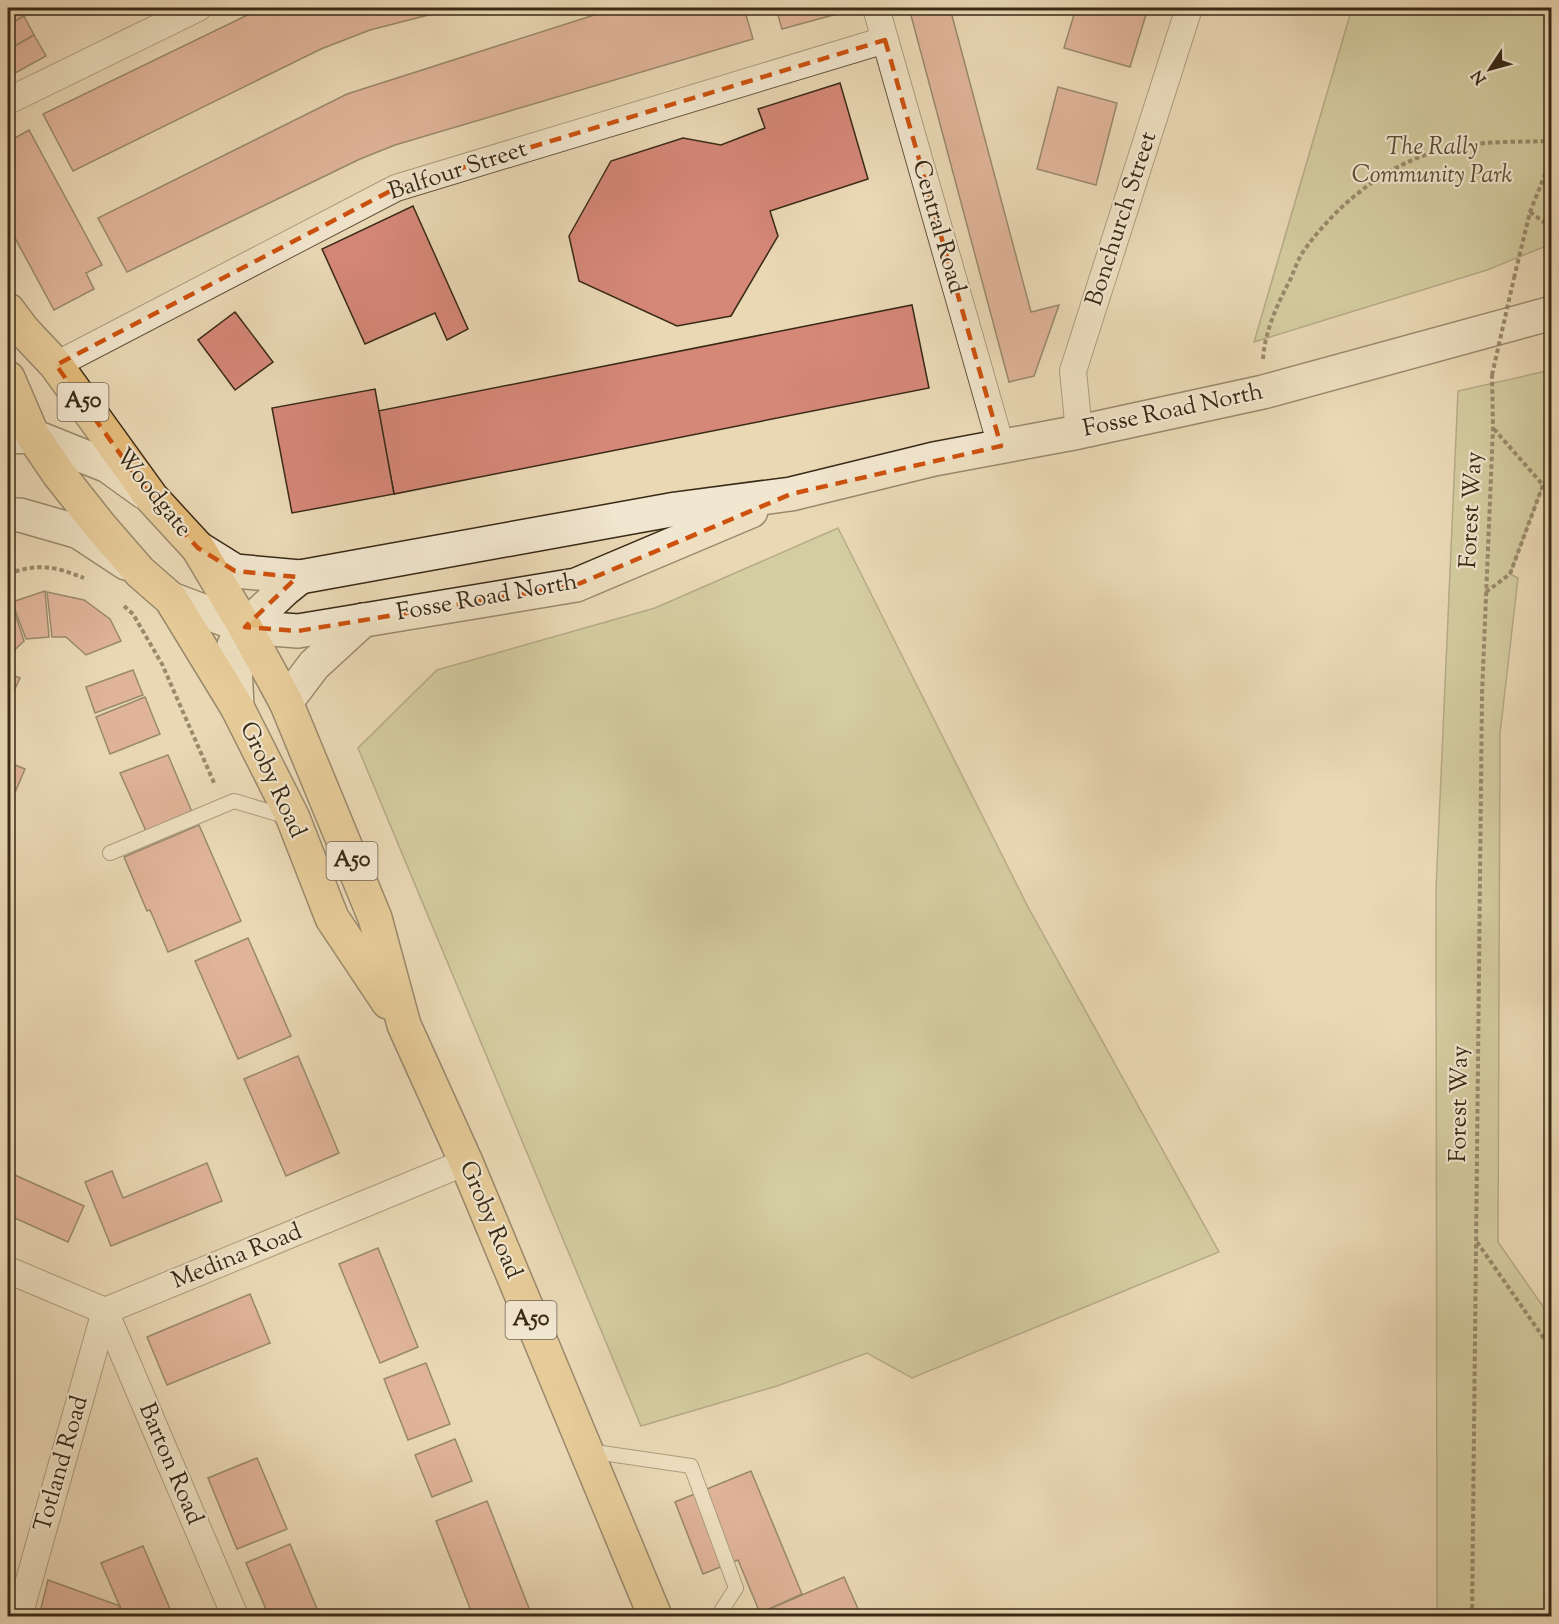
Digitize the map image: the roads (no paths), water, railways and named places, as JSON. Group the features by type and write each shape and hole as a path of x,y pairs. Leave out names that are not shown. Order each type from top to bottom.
{"main road":[{"name":"Woodgate","path":"8,310 23,330 56,365 152,498 198,548 245,627"},
{"name":"A50","path":"8,378 20,436 65,482 140,572 171,599"},
{"name":"Groby Road","path":"171,599 237,707 293,818 332,918 404,1025"},
{"name":"Groby Road","path":"245,627 286,702 375,918 404,1025 466,1162 655,1617"}],"street":[{"path":"8,101 198,8"},
{"name":"Central Road","path":"876,8 1001,446"},
{"name":"Bonchurch Street","path":"1079,432 1073,371 1189,8"},
{"name":"Balfour Street","path":"56,365 396,188 885,40"},
{"name":"Fosse Road North","path":"198,548 235,572 300,578 676,509 791,494 934,459 1079,432 1263,392 1551,313"},
{"path":"20,436 108,466 152,498"},
{"name":"Fosse Road North","path":"171,599 245,627 298,632 576,585 791,494"},
{"path":"8,515 20,515 79,532 140,572"},
{"path":"237,707 234,645 245,627 300,578"},
{"path":"286,702 314,665 363,620"},
{"name":"Medina Road","path":"105,1311 466,1162"},
{"path":"8,1270 105,1311"},
{"name":"Totland Road","path":"19,1617 105,1311"},
{"name":"Barton Road","path":"105,1311 235,1617"}],"lane":[{"path":"110,853 234,801 293,818"},
{"path":"586,1451 691,1466 736,1588 718,1617"}],"park label":[{"name":"The Rally Community Park","path":"1432,162"}]}
